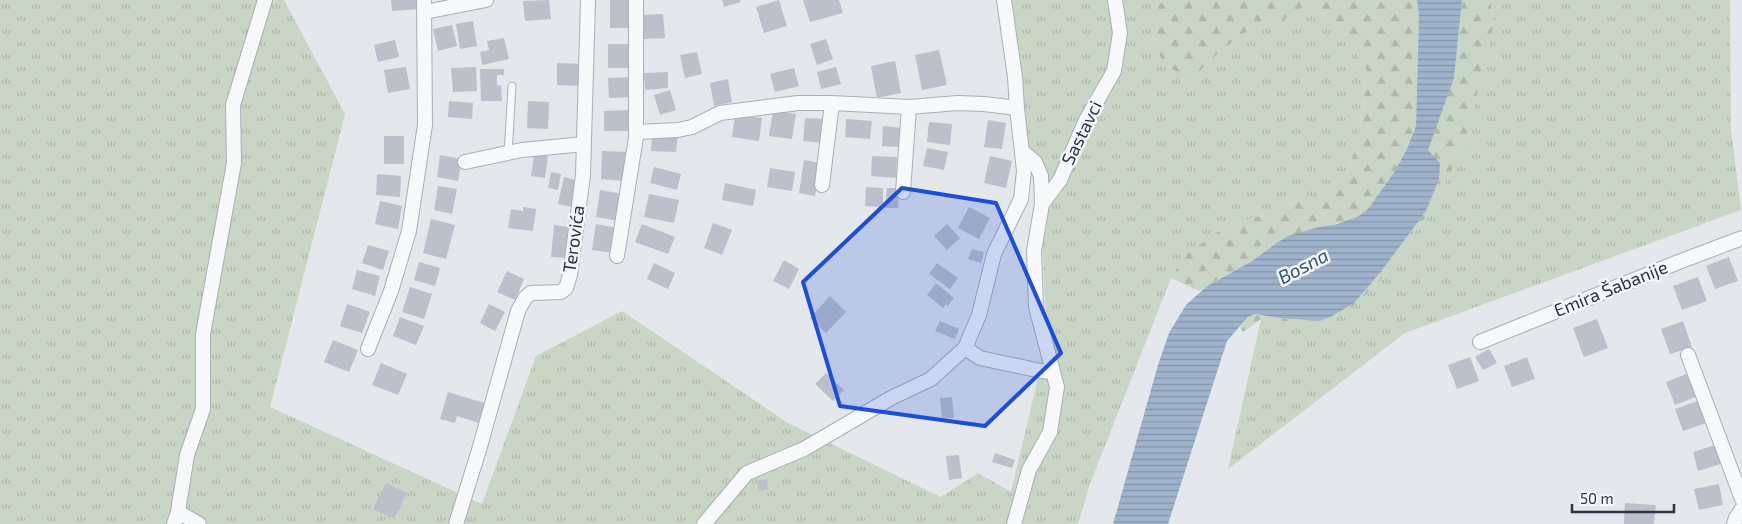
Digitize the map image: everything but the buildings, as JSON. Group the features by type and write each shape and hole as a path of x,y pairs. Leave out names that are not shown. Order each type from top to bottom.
{"street":[{"path":"199,524 176,518 187,455 204,409 204,334 234,163 233,105 265,0"},
{"path":"368,349 391,291 409,232 424,125 424,6 486,0"},
{"name":"Terovića","path":"456,524 480,450 518,311 525,298 531,293 561,292 566,288 570,275 583,175 588,0"},
{"path":"617,256 625,214 636,132 636,0"},
{"path":"704,524 747,473 804,449 891,398 931,379 965,348 979,315 994,254 1021,199 1024,171 1015,78 1004,0"},
{"name":"Sastavci","path":"1042,204 1060,180 1086,120 1114,72 1120,33 1115,0"},
{"path":"636,132 685,129 720,113 798,103 909,107 958,103 1017,108"},
{"path":"822,185 832,103"},
{"path":"902,192 909,107"},
{"path":"465,162 522,150 584,144"},
{"name":"Sastavci","path":"1022,151 1035,162 1041,176 1042,204"},
{"path":"1014,524 1029,470 1050,432 1057,387 1036,307 1034,251 1042,204"},
{"name":"Emira Šabanije","path":"1480,342 1742,238"},
{"path":"965,348 980,358 1053,372"},
{"path":"1688,355 1742,499"},
{"path":"1734,524 1742,509"}],"lane":[{"path":"508,154 512,86"}],"highlighted area":[{"path":"902,188 996,203 1061,353 985,426 840,406 803,282"}],"green space":[{"path":"0,0 284,0 345,114 270,407 482,504 536,356 622,311 788,423 941,497 978,473 1011,492 1047,340 1042,241 1006,0 1165,0 1159,5 1192,79 1216,55 1244,33 1280,22 1308,3 1340,26 1367,71 1360,131 1348,172 1317,194 1219,231 1171,278 1090,484 1078,524 0,524"},
{"path":"1165,0 1417,0 1419,14 1416,126 1406,151 1395,171 1368,209 1359,216 1349,220 1288,236 1252,261 1199,291 1171,278 1188,253 1219,231 1317,194 1348,172 1360,131 1367,71 1340,26 1308,4 1280,22 1244,33 1216,55 1192,79 1168,67 1151,43 1159,5"},
{"path":"1462,0 1490,0 1494,23 1465,144 1431,209 1385,275 1357,304 1324,325 1261,319 1243,332 1240,328 1248,317 1255,314 1320,321 1354,303 1380,273 1426,211 1427,150 1454,78"},
{"path":"1490,0 1730,0 1731,128 1741,210 1405,333 1228,469 1261,319 1324,325 1357,304 1385,275 1431,209 1465,143 1494,23"}],"water":[{"name":"Bosna","path":"1417,0 1462,0 1454,78 1428,150 1440,163 1439,179 1426,211 1380,273 1354,303 1320,321 1255,314 1248,317 1227,341 1168,524 1113,524 1158,365 1169,333 1186,305 1207,286 1252,261 1288,236 1337,224 1359,216 1368,209 1395,171 1406,151 1416,126 1419,14"}]}
